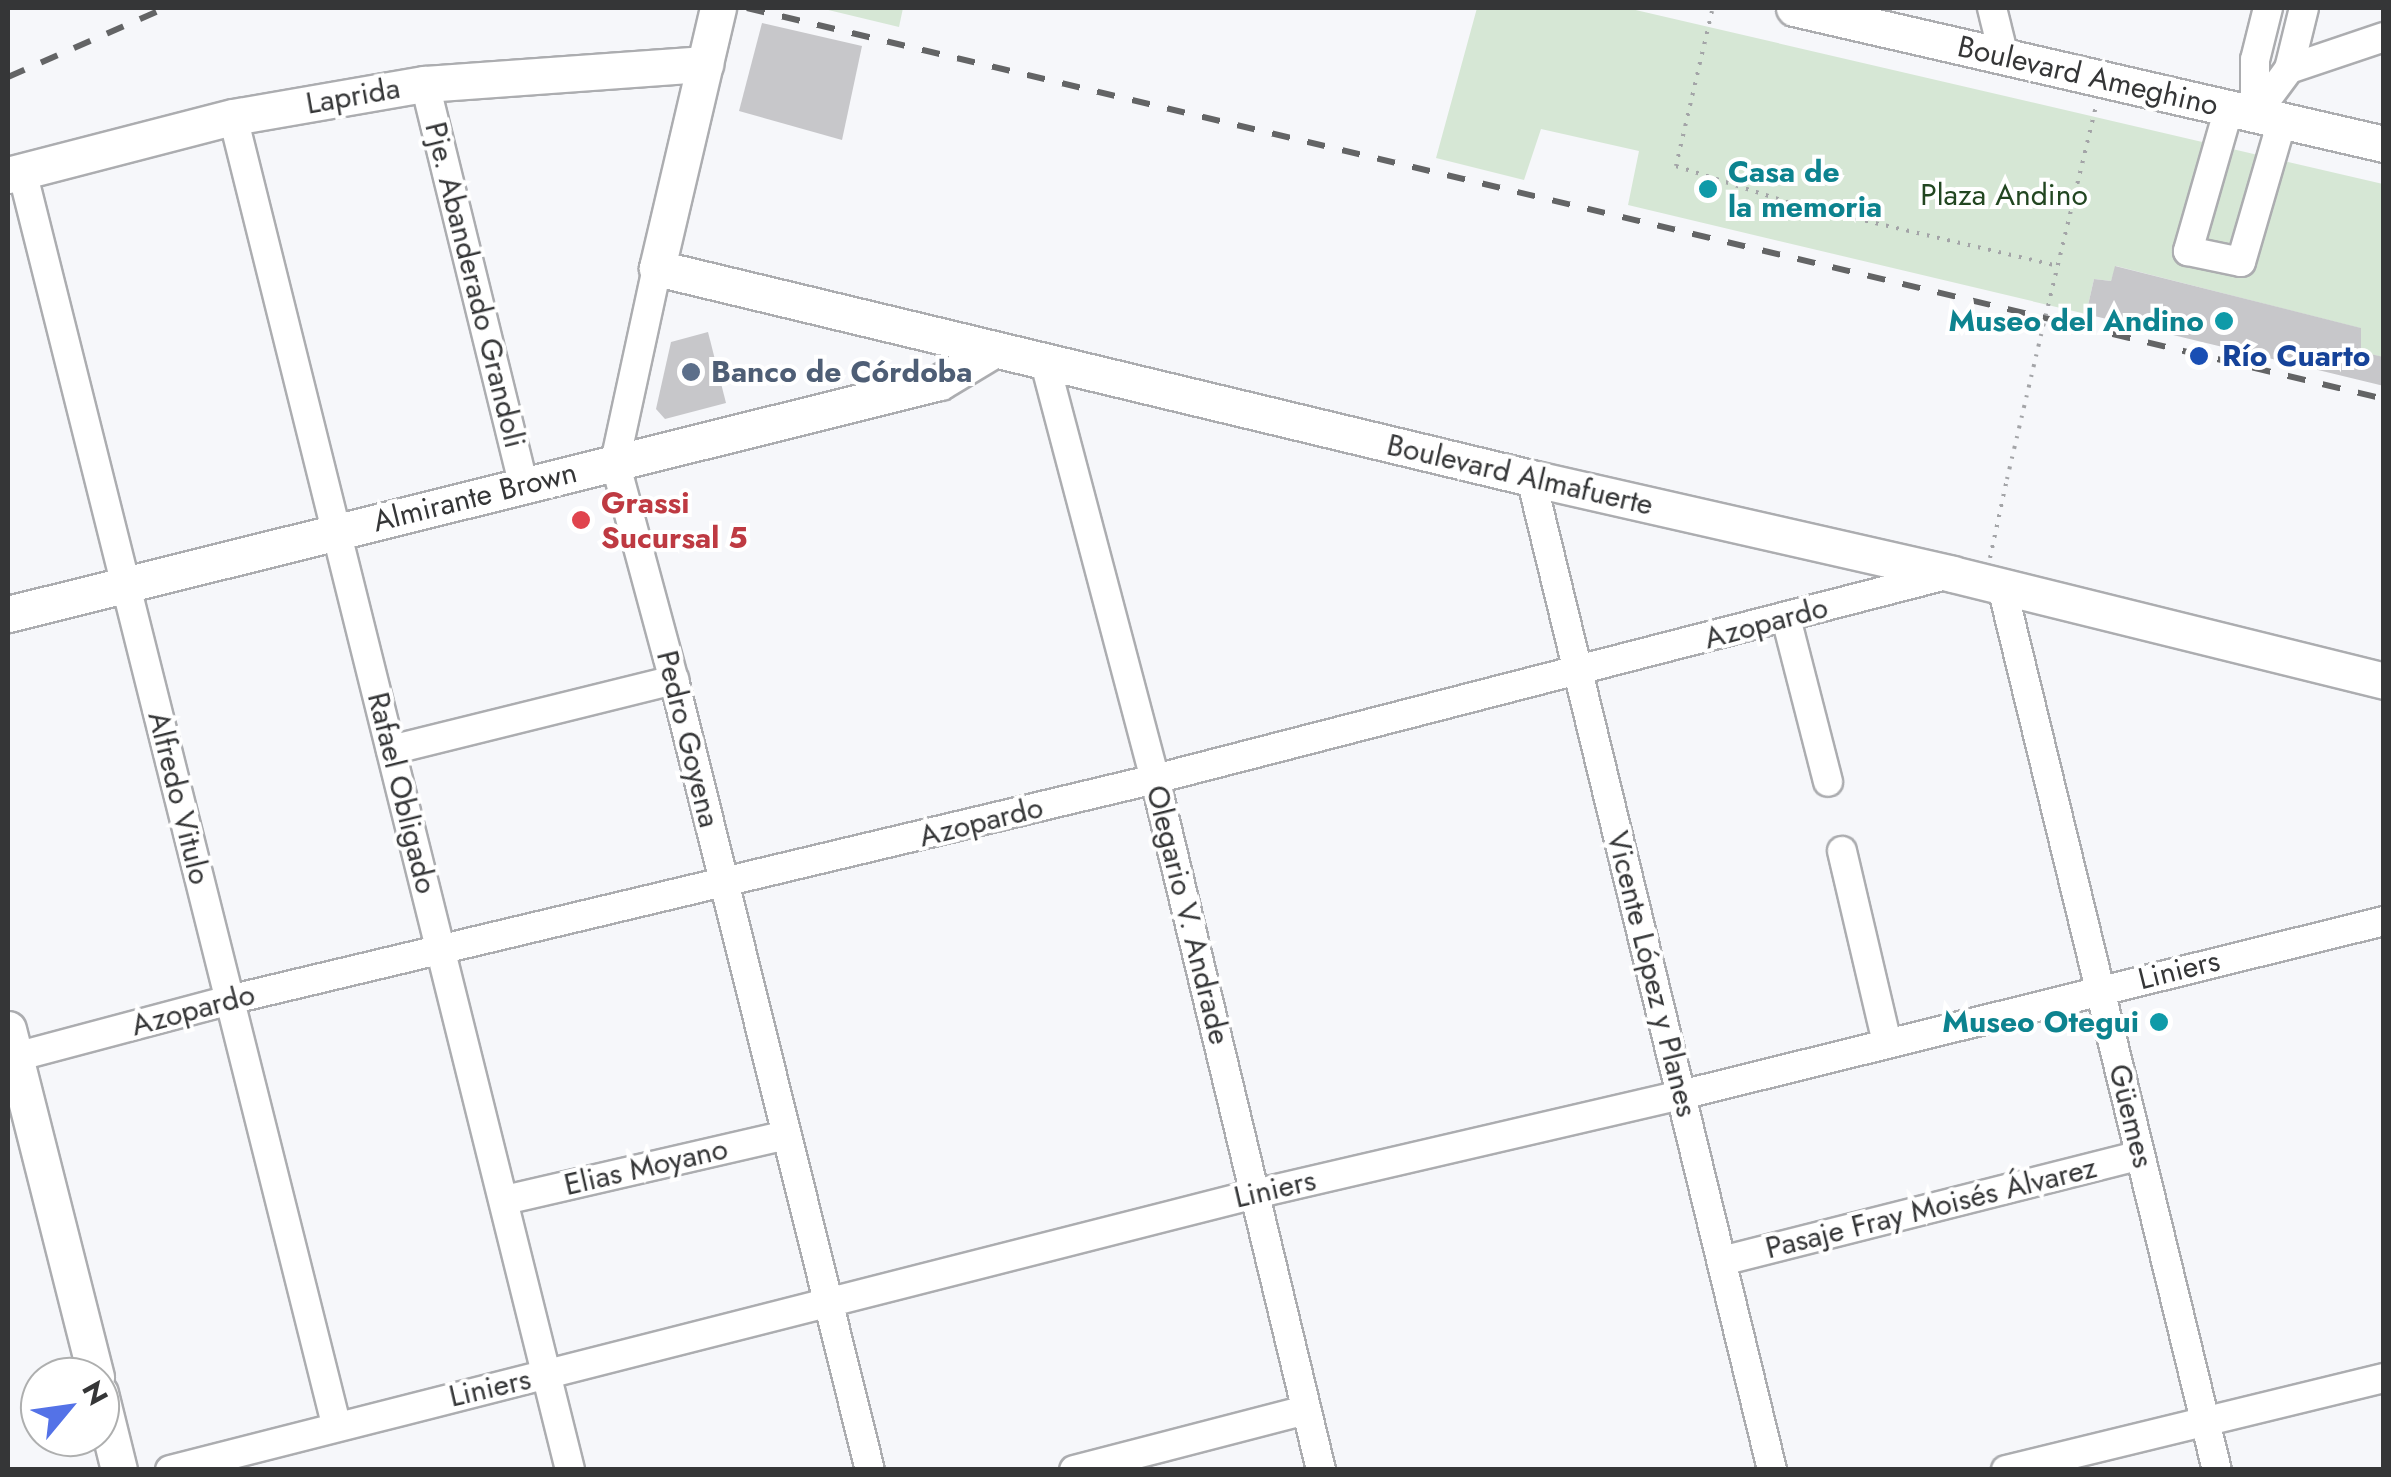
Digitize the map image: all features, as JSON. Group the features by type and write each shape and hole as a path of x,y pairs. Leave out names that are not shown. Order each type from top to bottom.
{"main road":[{"name":"Pedro Goyena","path":"657,268 718,8"},
{"name":"Boulevard Ameghino","path":"1794,8 2384,144"},
{"name":"Laprida","path":"14,173 233,116 425,84 705,64"},
{"name":"Boulevard Almafuerte","path":"657,268 1531,478 1980,581 2384,681"},
{"name":"Almirante Brown","path":"8,614 940,382 993,350"},
{"path":"10,1048 91,1357"}],"street":[{"path":"1992,8 2004,58"},
{"path":"2268,8 2255,60 2255,115 2241,262 2188,251 2255,115 2289,68 2304,8"},
{"path":"2289,68 2384,37"},
{"name":"Pje. Abanderado Grandoli","path":"425,84 524,487"},
{"name":"Rafael Obligado","path":"233,116 570,1470"},
{"name":"Alfredo Vitulo","path":"14,173 126,585 336,1424"},
{"name":"Pedro Goyena","path":"657,268 615,462 674,680 870,1470"},
{"name":"Olegario V. Andrade","path":"1045,363 1155,779 1321,1470"},
{"name":"Vicente López y Planes","path":"1531,478 1772,1470"},
{"name":"Azopardo","path":"10,1048 724,885 1786,618 1980,581"},
{"name":"Güemes","path":"1980,581 2100,990 2217,1470"},
{"path":"1786,618 1828,782"},
{"path":"391,750 674,680"},
{"path":"1842,851 1888,1043"},
{"name":"Liniers","path":"170,1470 336,1424 1256,1194 1681,1095 2384,921"},
{"name":"Elias Moyano","path":"505,1200 787,1135"},
{"name":"Pasaje Fray Moisés Álvarez","path":"1722,1262 2140,1154"},
{"path":"2006,1470 2384,1378"},
{"path":"1074,1470 1306,1410"}],"path":[{"path":"1712,11 1676,166 1794,204 2059,266"},
{"path":"1980,581 2102,79"}],"green space":[{"path":"820,8 903,8 899,27"},
{"name":"Plaza Andino","path":"1477,8 1627,8 2383,184 2383,357 2361,352 2360,328 2116,266 2111,281 2094,279 2086,314 1628,205 1639,151 1541,129 1524,180 1436,158"}],"building":[{"path":"762,23 862,46 842,140 739,111"},
{"name":"Museo del Andino","path":"2115,266 2361,328 2361,352 2384,357 2384,386 2086,314 2094,279 2111,281"},
{"name":"Banco de Córdoba","path":"708,332 726,403 665,419 656,409 671,342"}],"railway":[{"path":"8,77 165,8"},
{"path":"747,8 2384,399"}],"place":[{"name":"Casa de la memoria","path":"1708,189"},
{"name":"Museo del Andino","path":"2224,321"},
{"name":"Río Cuarto","path":"2199,356"},
{"name":"Banco de Córdoba","path":"691,372"},
{"name":"Grassi Sucursal 5","path":"581,520"},
{"name":"Museo Otegui","path":"2159,1022"}]}
